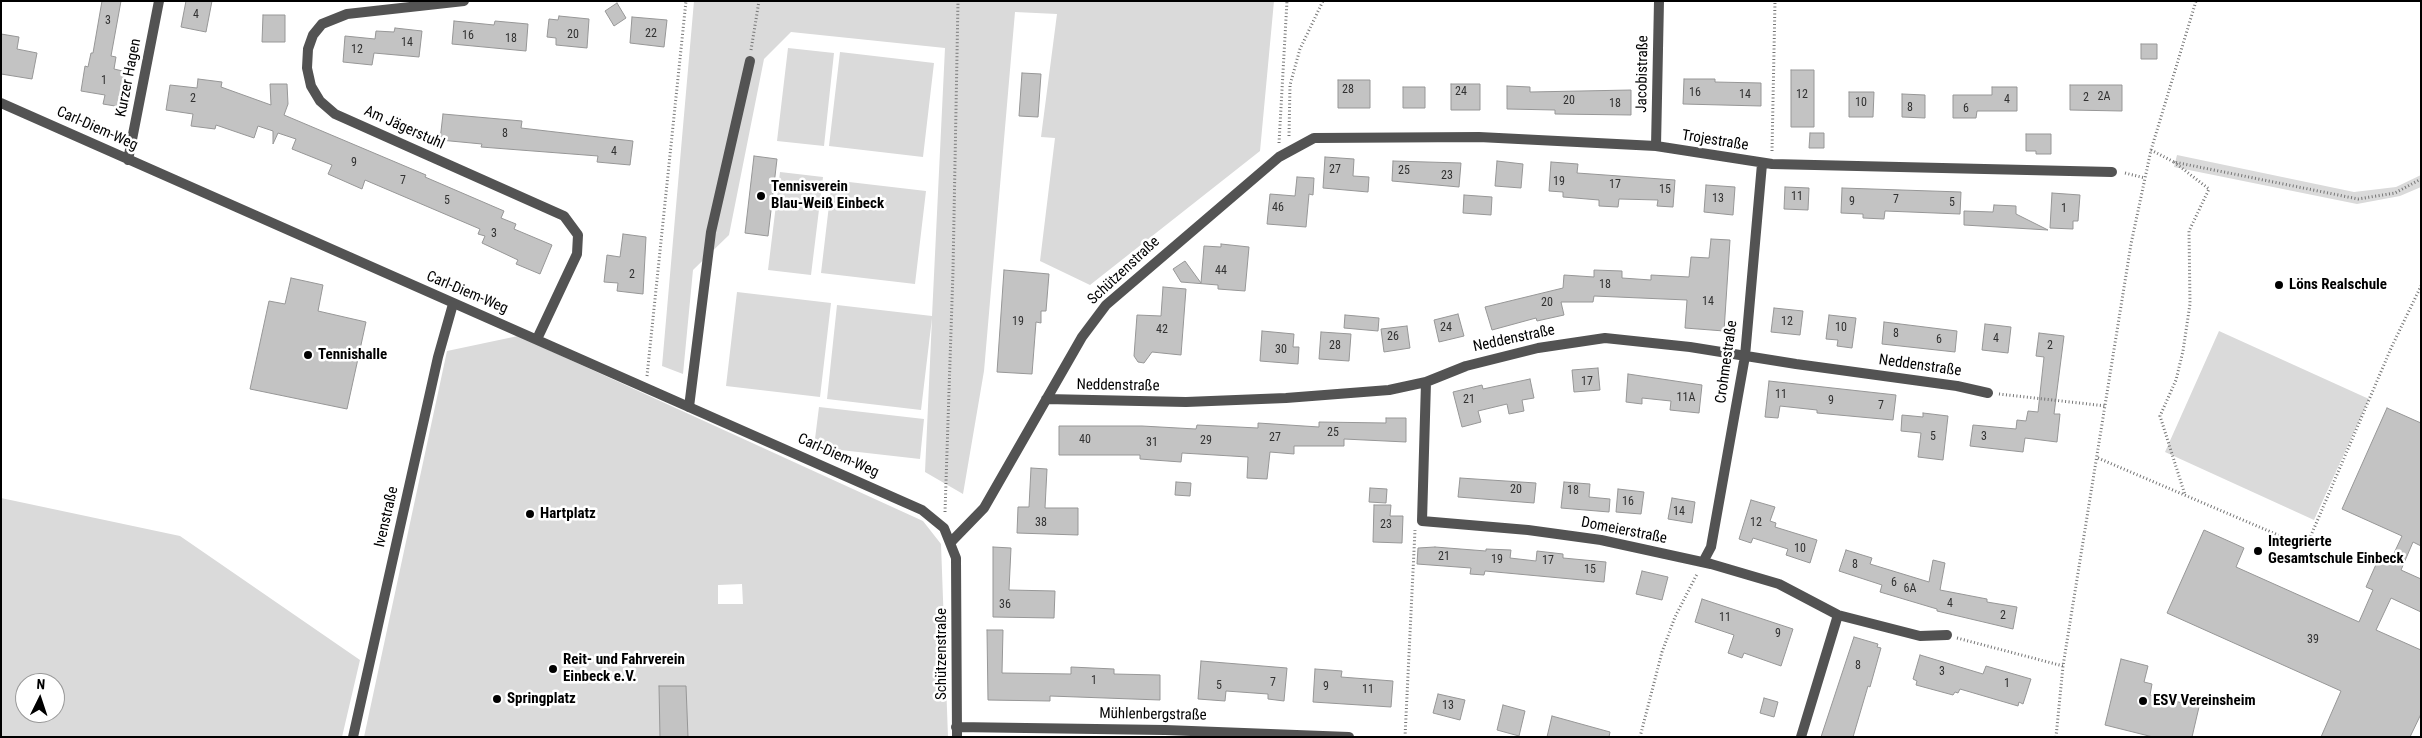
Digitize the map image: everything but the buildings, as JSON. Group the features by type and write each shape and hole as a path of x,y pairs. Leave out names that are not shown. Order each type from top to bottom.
{"street":[{"name":"Kurzer Hagen","path":"128,160 159,1"},
{"name":"Am Jägerstuhl","path":"464,1 347,14 322,24 313,35 308,49 307,68 311,86 320,101 335,114 564,216 578,235 577,254 536,339"},
{"name":"Jacobistraße","path":"1656,146 1659,1"},
{"path":"689,407 711,232 750,61"},
{"name":"Carl-Diem-Weg","path":"1,103 922,510"},
{"name":"Trojestraße","path":"1314,138 1479,137 1656,146 1767,164 2112,172"},
{"name":"Schützenstraße","path":"951,542 984,508 1082,337 1106,305 1279,157 1314,138"},
{"name":"Crohmestraße","path":"1703,562 1711,547 1745,356 1767,164"},
{"name":"Ivenstraße","path":"353,737 436,367 453,304"},
{"name":"Neddenstraße","path":"1046,399 1186,402 1286,398 1390,390 1426,382 1466,366 1538,348 1605,338 1690,347 1957,386 1988,393"},
{"path":"1422,521 1426,382"},
{"name":"Schützenstraße","path":"922,510 944,528 951,542 957,573 956,732"},
{"name":"Domeierstraße","path":"1422,521 1470,524 1574,536 1703,562 1779,584 1838,615 1920,636 1947,636"},
{"path":"1801,737 1838,615"},
{"name":"Mühlenbergstraße","path":"956,732 1165,733 1349,737"}],"path":[{"path":"646,388 686,1"},
{"path":"750,61 759,1"},
{"path":"944,528 953,271 958,1"},
{"path":"1279,157 1287,1"},
{"path":"1289,152 1290,85 1300,49 1323,1"},
{"path":"1767,164 1775,1"},
{"path":"2056,737 2063,666 2131,244 2151,150 2196,1"},
{"path":"2151,150 2174,162 2209,189 2189,231 2190,304 2183,351 2176,380 2160,416 2185,495"},
{"path":"2174,162 2358,198 2395,193 2421,179"},
{"path":"2127,174 2145,178"},
{"path":"2098,458 2306,547 2392,346 2421,286"},
{"path":"1988,393 2106,406"},
{"path":"1405,737 1414,529 1422,521"},
{"path":"1640,737 1662,652 1676,617 1703,562"},
{"path":"1947,636 2063,666"}],"shaded area":[{"path":"694,1 1274,1 1260,151 1090,285 1040,261 1055,138 1041,137 1057,14 1015,12 984,371 963,494 925,472 932,318 921,410 827,399 837,305 932,316 945,48 791,32 764,59 729,235 693,270 683,374 662,366"},
{"path":"788,48 834,53 824,146 777,141"},
{"path":"840,52 934,63 923,157 829,146"},
{"path":"2177,155 2354,192 2396,187 2421,175 2421,187 2400,196 2357,204 2174,167"},
{"path":"780,172 823,177 811,275 768,270"},
{"path":"832,180 926,191 915,284 821,273"},
{"path":"737,292 831,303 820,397 726,386"},
{"path":"2219,331 2369,399 2314,520 2165,452"},
{"path":"518,336 923,521 941,544 948,737 364,737 447,351","holes":["742,584 743,604 718,604 718,585"]},
{"path":"819,407 924,419 920,459 814,447"},
{"path":"1,498 180,536 360,660 342,737 1,737"}],"place":[{"name":"Tennisverein Blau-Weiß Einbeck","path":"761,196"},
{"name":"Löns Realschule","path":"2279,285"},
{"name":"Tennishalle","path":"308,355"},
{"name":"Hartplatz","path":"530,514"},
{"name":"Integrierte Gesamtschule Einbeck","path":"2258,551"},
{"name":"Reit- und Fahrverein Einbeck e.V.","path":"553,669"},
{"name":"Springplatz","path":"497,699"},
{"name":"ESV Vereinsheim","path":"2143,701"}]}
